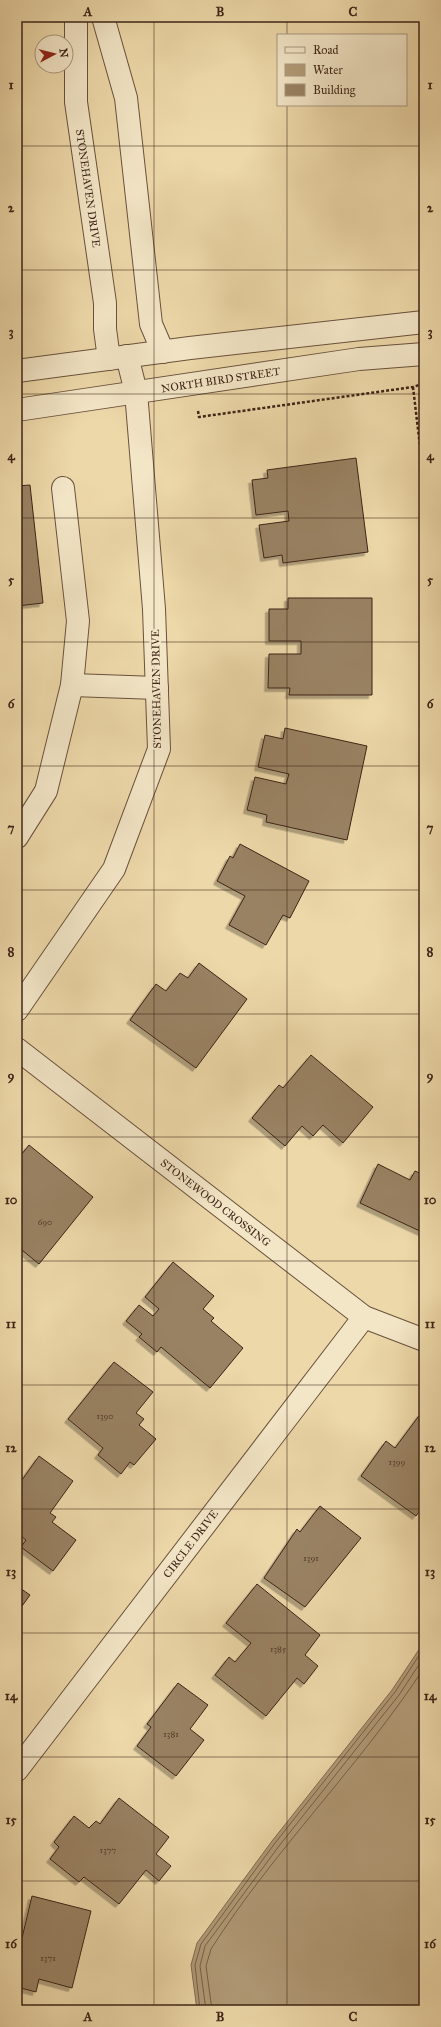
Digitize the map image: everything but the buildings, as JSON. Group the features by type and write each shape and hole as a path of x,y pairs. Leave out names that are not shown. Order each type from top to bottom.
{"street":[{"name":"STONEHAVEN DRIVE","path":"17,1010 114,869 159,749 154,609 136,392 105,329 105,303 76,102 76,17"},
{"path":"103,17 126,98 152,324 163,352"},
{"path":"17,371 118,357 424,322"},
{"name":"NORTH BIRD STREET","path":"17,410 359,359 424,354"},
{"path":"17,837 46,791 72,685 78,621 63,488"},
{"path":"72,685 157,688"},
{"name":"STONEWOOD CROSSING","path":"17,1049 364,1317 424,1340"},
{"name":"CIRCLE DRIVE","path":"17,1770 364,1317"}],"path":[{"path":"198,410 199,417 413,387 424,383"},
{"path":"413,387 424,480"}],"water":[{"path":"424,1642 424,2010 197,2010 191,1965 197,1943 272,1841 392,1690"}]}
